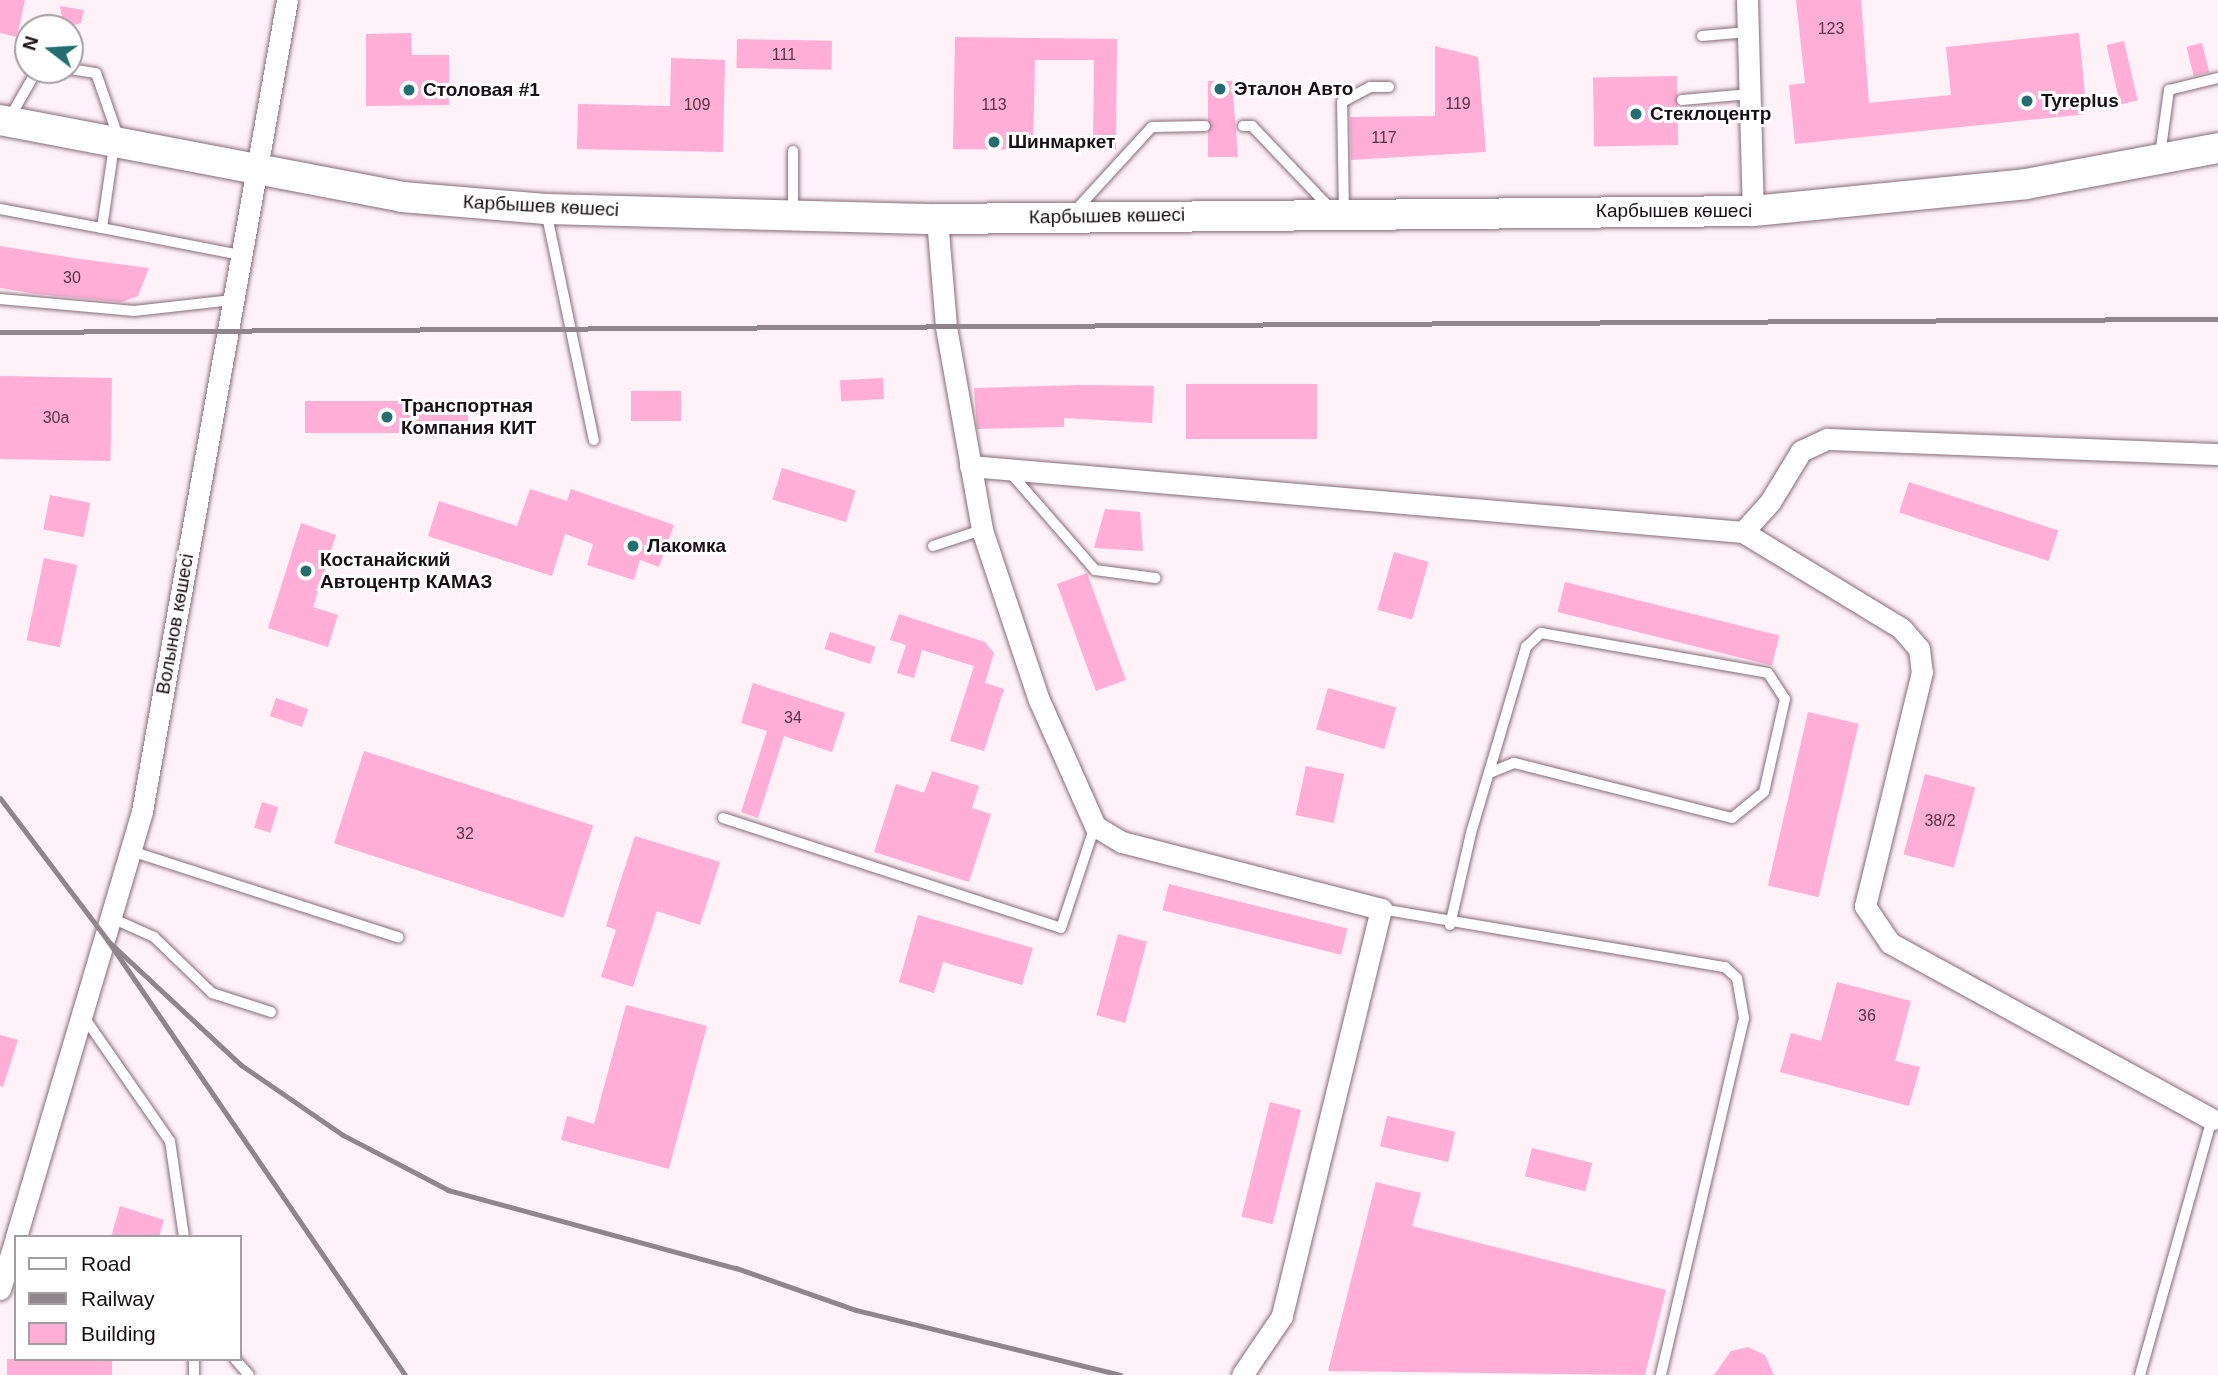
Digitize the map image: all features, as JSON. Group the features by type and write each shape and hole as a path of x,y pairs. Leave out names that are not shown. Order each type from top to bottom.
{"main road":[{"name":"Карбышев көшесі","path":"4,121 257,174 402,197 546,209 937,219 1339,212 1754,211 2026,184 2159,162 2218,148"}],"street":[{"name":"Волынов көшесі","path":"17,1235 114,919 131,851 287,0"},
{"path":"1747,0 1754,211"},
{"path":"937,219 970,466 982,530 1039,700 1095,826 1122,842 1381,909 1282,1316 1242,1375"},
{"path":"1742,532 1770,502 1801,451 1827,439 2218,454"},
{"path":"970,466 1742,532 1901,628 1919,649 1922,672 1865,906 1890,943 2212,1119"},
{"name":"Волынов көшесі","path":"0,1289 14,1244"}],"lane":[{"path":"1702,36 1748,32"},
{"path":"84,71 96,73 118,147 102,228"},
{"path":"2159,162 2169,90 2218,78"},
{"path":"4,121 28,84"},
{"path":"1339,212 1342,102 1370,87 1390,87"},
{"path":"1682,100 1750,94"},
{"path":"1243,126 1252,126 1339,212"},
{"path":"1070,217 1152,127 1205,127"},
{"path":"793,151 793,217"},
{"path":"0,209 241,256"},
{"path":"546,209 594,440"},
{"path":"0,299 134,311 232,300"},
{"path":"1007,469 1095,570 1155,578"},
{"path":"933,546 982,530"},
{"path":"1450,925 1492,772 1527,647 1541,633 1768,673 1784,699 1764,792 1732,818 1514,763 1492,772"},
{"path":"723,818 1061,928 1095,826"},
{"path":"131,851 398,937"},
{"path":"1381,909 1450,925 1725,968 1737,978 1744,1018 1661,1375"},
{"path":"114,919 154,937 212,993 271,1012"},
{"path":"84,1017 170,1141 184,1235"},
{"path":"2140,1375 2212,1119"},
{"path":"237,1361 249,1375"}],"building":[{"path":"0,0 25,0 22,14 14,14 14,36 0,33"},
{"path":"1796,0 1861,0 1869,103 1951,95 1946,47 2079,33 2087,114 1795,144 1789,85 1805,83"},
{"path":"60,6 84,10 83,14 61,14"},
{"path":"411,33 412,55 449,55 449,105 366,106 366,34"},
{"path":"955,37 1117,39 1116,150 1093,149 1094,60 1035,60 1033,150 953,149"},
{"path":"737,39 832,41 831,70 736,68"},
{"path":"2124,41 2138,100 2120,104 2106,45"},
{"path":"2202,43 2209,72 2194,76 2186,47"},
{"path":"1435,46 1478,57 1486,152 1351,160 1350,117 1435,116"},
{"path":"671,58 725,60 723,152 577,149 578,104 670,106"},
{"name":"Стеклоцентр","path":"1677,76 1678,145 1594,146 1593,77"},
{"path":"1208,81 1232,81 1238,157 1208,157"},
{"path":"0,246 149,268 138,296 122,302 37,294 0,288"},
{"path":"0,376 112,378 111,461 0,459"},
{"path":"883,378 884,399 841,401 840,380"},
{"path":"1186,384 1317,384 1317,439 1186,439"},
{"path":"1154,386 1152,423 1064,418 1064,427 977,429 974,388"},
{"path":"631,391 681,391 681,421 631,421"},
{"name":"Транспортная Компания КИТ","path":"305,401 468,401 468,433 305,433"},
{"path":"782,468 856,491 846,522 772,500"},
{"path":"1909,482 2058,531 2048,561 1899,512"},
{"path":"530,489 567,501 571,489 674,525 659,567 640,560 634,580 587,565 593,544 565,534 552,576 428,536 439,501 517,526"},
{"path":"50,495 90,503 84,537 43,529"},
{"path":"1105,509 1140,512 1143,551 1094,548"},
{"name":"Костанайский Автоцентр КАМАЗ","path":"301,523 336,535 313,607 338,615 328,647 268,628"},
{"path":"1394,552 1429,562 1412,620 1377,610"},
{"path":"44,558 77,565 60,647 27,640"},
{"path":"1087,573 1126,680 1096,691 1057,584"},
{"path":"1565,582 1779,635 1772,666 1558,612"},
{"path":"899,614 985,642 994,653 985,683 1004,689 984,751 950,741 974,666 922,650 914,678 897,673 906,645 890,640"},
{"path":"830,632 876,647 870,664 824,649"},
{"path":"753,683 845,713 832,752 784,736 758,818 741,812 767,731 741,723"},
{"path":"1328,688 1396,708 1384,749 1316,729"},
{"path":"276,698 308,709 302,727 270,716"},
{"path":"1808,712 1859,724 1819,897 1768,885"},
{"path":"364,751 593,825 563,918 334,843"},
{"path":"1306,766 1344,774 1334,823 1296,815"},
{"path":"932,771 979,786 972,808 991,814 969,882 874,852 896,784 924,793"},
{"path":"1925,774 1975,787 1954,868 1904,854"},
{"path":"262,802 278,807 270,833 254,828"},
{"path":"635,836 720,862 700,925 657,911 633,987 601,977 616,930 606,926"},
{"path":"1169,884 1348,929 1341,955 1162,910"},
{"path":"918,915 1033,948 1022,985 943,962 934,993 899,982"},
{"path":"1118,934 1147,942 1125,1023 1096,1015"},
{"path":"1837,982 1911,1001 1895,1061 1920,1067 1909,1106 1780,1072 1791,1033 1821,1041"},
{"path":"626,1005 707,1026 669,1169 561,1140 567,1116 594,1124"},
{"path":"0,1035 18,1040 3,1087 0,1086"},
{"path":"1270,1102 1301,1110 1273,1224 1241,1216"},
{"path":"1387,1116 1455,1132 1448,1162 1380,1146"},
{"path":"1532,1148 1592,1163 1585,1191 1525,1176"},
{"path":"1376,1182 1421,1193 1412,1226 1666,1290 1645,1375 1328,1371"},
{"path":"120,1206 164,1220 160,1235 112,1235"},
{"path":"1748,1347 1765,1355 1774,1375 1714,1375 1731,1351"},
{"path":"7,1359 112,1361 112,1375 7,1375"}],"railway":[{"path":"0,332 2218,319"},
{"path":"0,798 108,941 405,1375"},
{"path":"108,941 241,1065 343,1135 448,1190 736,1268 856,1310 1120,1375"}],"place":[{"name":"Эталон Авто","path":"1220,89"},
{"name":"Столовая #1","path":"409,90"},
{"name":"Tyreplus","path":"2027,101"},
{"name":"Стеклоцентр","path":"1636,114"},
{"name":"Шинмаркет","path":"994,142"},
{"name":"Транспортная Компания КИТ","path":"387,417"},
{"name":"Лакомка","path":"633,546"},
{"name":"Костанайский Автоцентр КАМАЗ","path":"306,571"}]}
